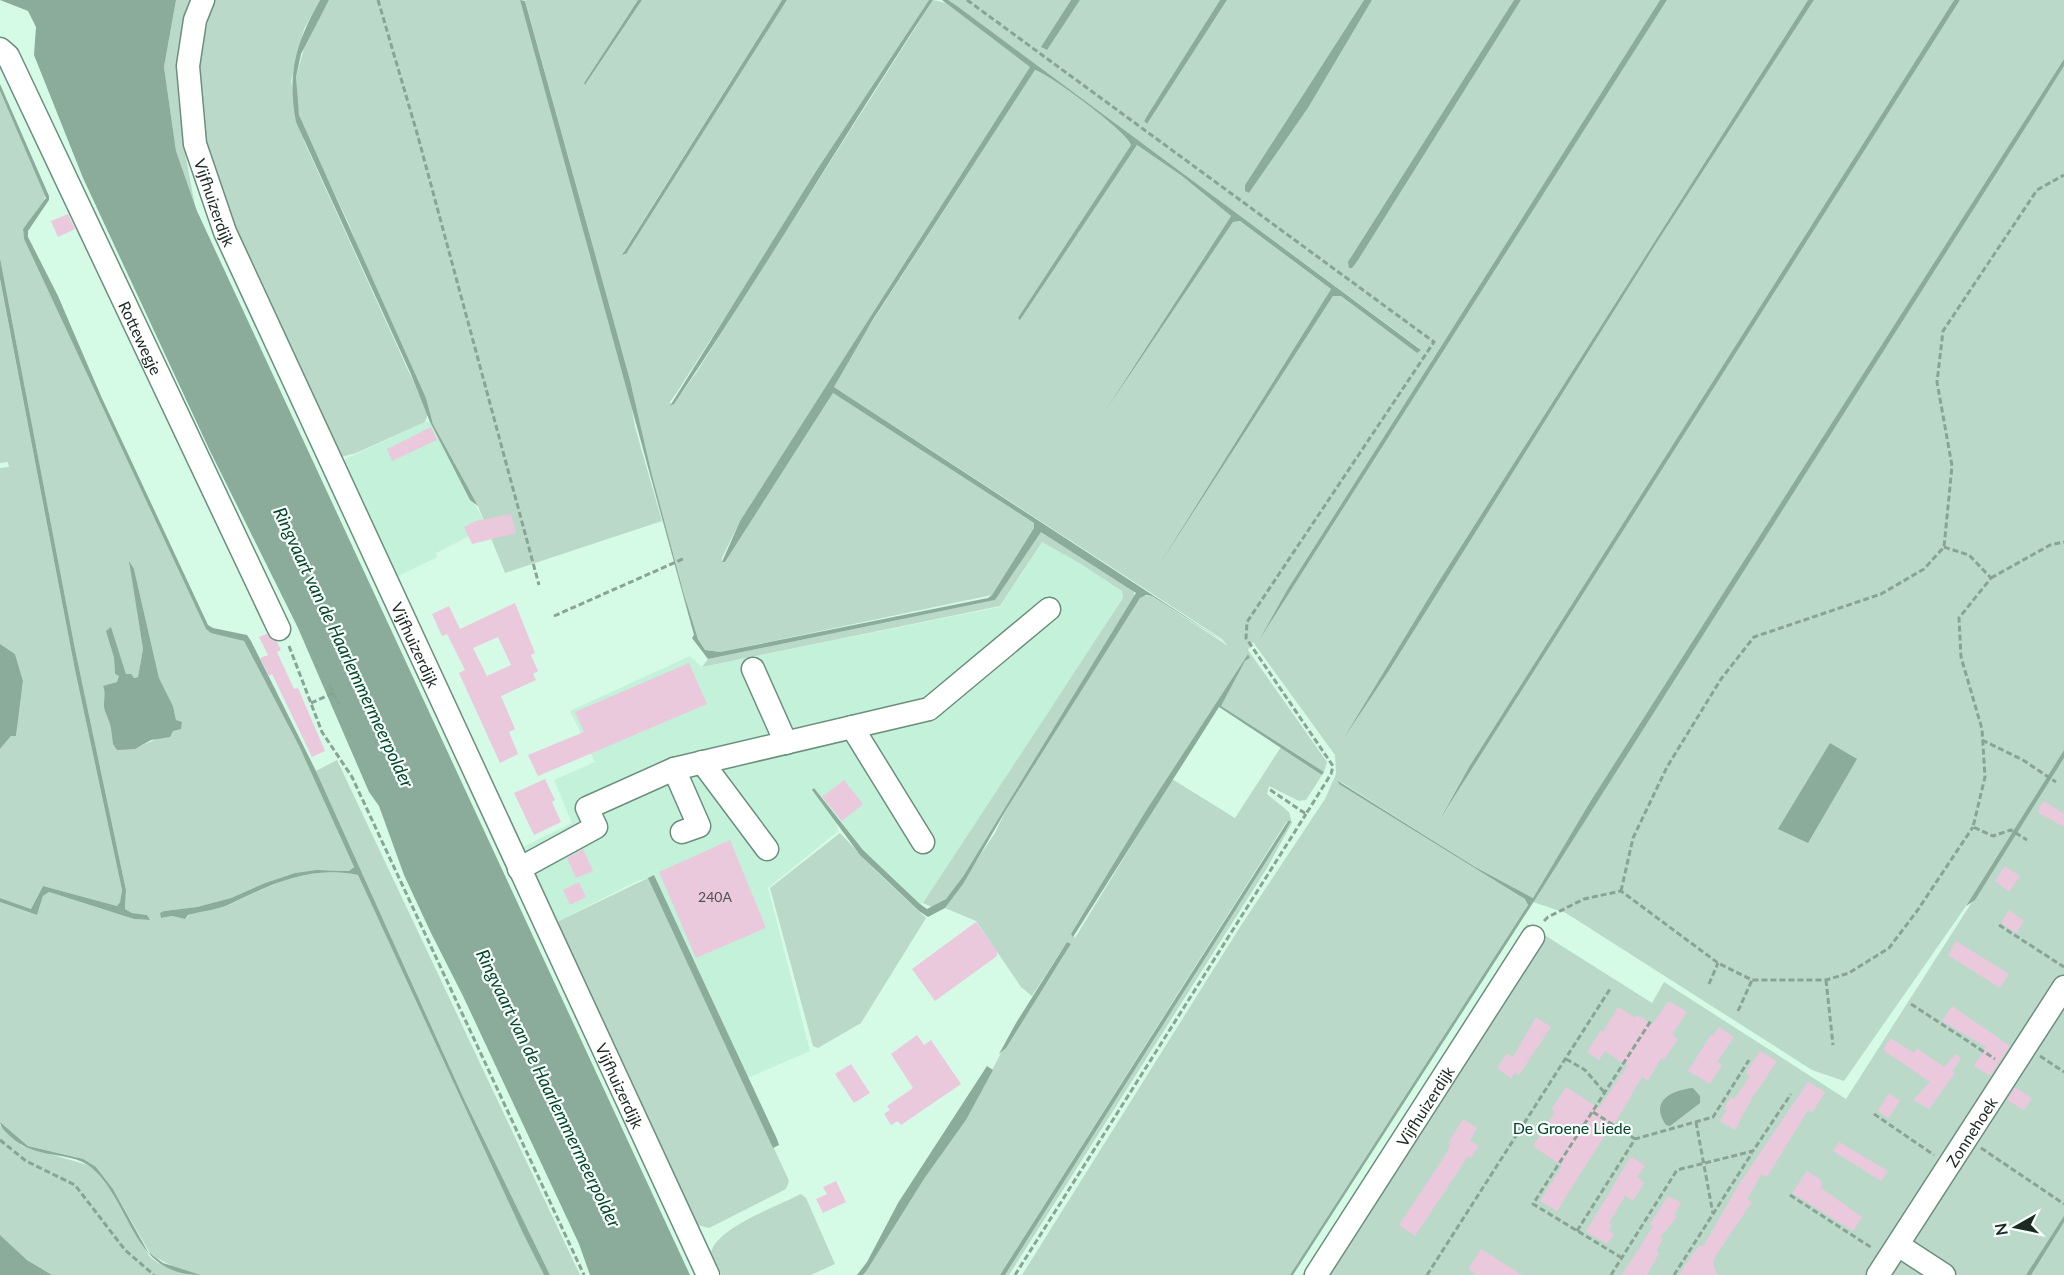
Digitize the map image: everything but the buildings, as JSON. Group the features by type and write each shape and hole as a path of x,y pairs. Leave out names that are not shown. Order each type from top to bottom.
{"street":[{"name":"Vijfhuizerdijk","path":"203,0 195,20 189,66 195,144 225,232 708,1275"},
{"name":"Rottewegje","path":"0,49 8,56 86,217 279,629"},
{"path":"519,869 596,827 587,808 674,769 929,709 1049,609"},
{"path":"753,669 786,742"},
{"path":"852,728 923,842"},
{"path":"702,762 767,849"},
{"path":"674,769 699,826 682,832"},
{"name":"Vijfhuizerdijk","path":"1316,1275 1533,937"},
{"name":"Zonnehoek","path":"1888,1260 2064,987"},
{"path":"1888,1260 1944,1275"}],"path":[{"path":"378,0 428,174 539,585"},
{"path":"967,0 1434,342 1247,622 1246,638 1333,766 1331,774 1015,1275"},
{"path":"1621,891 1633,838 1667,767 1721,679 1754,637 1881,594 1924,568 1944,547 1952,466 1937,382 1943,331 2037,190 2064,175"},
{"path":"1533,937 1548,917 1584,899 1621,891 1718,963 1752,980 1826,980 1849,972 1889,948 1917,911 1973,827 1984,777 1982,729 1961,657 1959,618 1991,578 2050,545 2064,542"},
{"path":"1944,547 1969,555 1991,578"},
{"path":"554,616 685,558"},
{"path":"279,629 290,648 322,732 352,777 584,1275"},
{"path":"329,684 339,704"},
{"path":"310,704 333,693"},
{"path":"1982,740 2056,782"},
{"path":"1269,789 1306,814"},
{"path":"1973,827 1993,836 2010,830 2027,840"},
{"path":"1999,925 2064,968"},
{"path":"1709,984 1718,963"},
{"path":"1738,1011 1752,980"},
{"path":"1826,980 1833,1045"},
{"path":"1427,1275 1610,989"},
{"path":"1911,1004 2011,1069"},
{"path":"1622,1258 1533,1204 1652,1019"},
{"path":"2026,1047 2064,1072"},
{"path":"1566,1059 1578,1065 1605,1092"},
{"path":"1577,1231 1635,1139 1713,1117 1749,1060"},
{"path":"1674,1275 1791,1094"},
{"path":"1593,1112 1635,1139"},
{"path":"1874,1114 1949,1165"},
{"path":"1696,1122 1713,1214"},
{"path":"1966,1139 2064,1204"},
{"path":"0,1140 26,1161 75,1185 125,1250 154,1275"},
{"path":"1611,1275 1677,1170 1753,1151"},
{"path":"1790,1195 1888,1260"}],"shaded area":[{"path":"425,422 430,422 487,527 436,553 437,557 394,578 339,462"},
{"path":"1042,542 1122,591 1123,598 923,903 920,904 863,850 822,797 812,791 836,821 838,831 768,888 810,1051 750,1077 747,1076 654,876 637,881 557,922 554,920 521,848 572,823 554,780 595,762 570,711 690,656 702,667 1000,607"}],"green space":[{"path":"176,0 192,0 181,47 179,92 185,149 195,205 176,151 164,67"},
{"path":"215,0 320,0 304,29 291,81 304,141 428,414 425,422 356,453 341,457 252,272 220,197 201,121 199,81 203,41"},
{"path":"329,0 520,0 628,387 635,427 662,521 505,573 478,506 433,424 426,398 369,277 349,224 301,123 297,104 296,77 306,41"},
{"path":"525,0 638,0 584,83 586,84 642,0 782,0 624,251 624,256 787,0 929,0 670,402 672,406 696,373 933,0 947,3 1027,63 1030,67 1029,71 740,521 722,558 722,562 725,562 833,393 1034,523 1034,528 992,595 720,652 705,650 698,639 684,593 652,475 630,380"},
{"path":"948,0 1071,0 1042,47 1046,50 1080,0 1220,0 1144,121 1147,124 1227,0 1364,0 1245,185 1249,193 1308,108 1372,0 1514,0 1349,265 1521,0 1660,0 1287,590 1258,642 1667,0 1808,0 1434,589 1342,741 1390,669 1659,239 1814,0 1954,0 1469,767 1440,818 1960,0 2064,0 2064,59 1590,802 1533,898 1479,869 1526,899 1528,905 1290,1275 1022,1275 1240,927 1325,799 1336,774 1335,755 1253,642 1248,650 1327,762 1324,772 1220,706 1245,661 1250,658 1248,654 1147,809 1072,934 1075,938 1172,779 1235,818 1281,747 1322,775 1306,800 1299,801 1269,786 1267,794 1289,812 1292,823 1267,868 1009,1275 1005,1275 1290,821 1287,821 1000,1275 863,1275 924,1179 966,1120 1001,1053 1071,944 1067,942 1032,996 1021,987 976,921 945,908 995,833 1006,810 1139,599 1143,596 1152,596 1228,646 1222,639 834,387 857,345 1035,70 1071,92 1103,116 1127,138 1131,145 1019,319 1137,145 1182,176 1231,216 1102,416 1233,222 1240,221 1331,289 1156,570 1333,296 1341,296 1417,353 1419,348","holes":["1341,782 1463,859 1338,783"]},
{"path":"2064,66 2064,750 1966,906 1844,1081 1812,1070 1566,913 1533,902"},
{"path":"0,91 45,195 44,202 23,229 24,239 206,629 244,641 299,746 354,867 349,871 327,870 295,873 231,898 197,907 164,911 161,918 172,916 185,919 194,913 224,907 275,884 307,875 340,873 358,875 544,1275 201,1275 174,1267 151,1255 113,1189 96,1167 75,1157 28,1146 0,1122 0,902 37,915 43,896 49,892 134,919 149,920 147,915 132,913 125,909 126,890 75,649 0,258","holes":["130,563 134,569 159,678 173,706 176,720 182,723 155,740 138,747 127,748 112,736 112,723 106,705 110,684 117,682 120,676 115,674 114,658 107,632 111,628 126,674 133,678 138,677 143,649"]},
{"path":"0,280 75,670 122,890 117,906 43,886 31,909 0,898 0,749 11,736 16,736 23,681 15,654 0,644 0,468 9,467 8,462 0,463"},
{"path":"1041,531 1133,589 1135,597 964,875 946,899 932,907 923,903 1123,598 1122,591 1042,542 1000,606 702,667 708,659 995,600"},
{"name":"De Groene Liede","path":"2064,758 2064,1275 1302,1275 1527,924 1652,1003 1664,982 1846,1099"},
{"path":"337,760 580,1275 550,1275 465,1101 316,771"},
{"path":"840,833 926,918 861,1023 818,1048 813,1046 770,888"},
{"path":"650,877 789,1181 786,1189 709,1228 698,1225 557,922"},
{"path":"0,1125 22,1146 91,1166 112,1191 149,1256 158,1263 192,1275 52,1275 27,1260 0,1235"},
{"path":"801,1194 806,1198 835,1264 811,1275 722,1275 711,1252 716,1243 736,1226"}],"water":[{"name":"Ringvaart van de Haarlemmermeerpolder","path":"0,0 176,0 164,67 176,151 197,211 690,1275 590,1275 579,1244 404,875 379,806 369,792 298,628 210,451 83,178 34,55 36,27 28,11"},
{"path":"320,0 329,0 301,54 296,77 299,115 426,398 433,424 478,506 470,500 430,422 410,372 296,122 293,104 293,73 299,45"},
{"path":"520,0 525,1 630,380 652,475 684,594 698,639 705,650 720,652 988,598 1034,528 1034,523 833,393 725,562 722,562 740,521 1030,67 942,0 948,0 957,6 1421,350 1417,353 1341,296 1333,296 1156,570 1331,289 1240,221 1233,222 1102,416 1231,216 1182,176 1137,145 1020,320 1018,318 1131,145 1117,128 1087,104 1035,70 872,321 834,387 1229,645 1152,596 1146,595 1140,598 1006,810 963,884 945,908 928,917 860,855 812,790 814,788 863,850 920,904 927,909 946,899 964,875 1136,593 1041,532 995,600 708,659 692,638 694,635"},
{"path":"638,0 642,0 585,85 584,83"},
{"path":"782,0 787,0 626,254 622,255"},
{"path":"929,0 933,0 740,304 674,404 670,406 815,173"},
{"path":"1071,0 1080,0 1047,50 1041,47"},
{"path":"1220,0 1227,0 1147,124 1144,121"},
{"path":"1364,0 1372,0 1308,108 1249,193 1245,191 1245,185"},
{"path":"1514,0 1521,0 1358,260 1352,268 1349,268 1348,262"},
{"path":"1660,0 1667,0 1258,642 1287,590"},
{"path":"1808,0 1814,0 1659,239 1390,669 1342,741 1434,589"},
{"path":"1954,0 1960,0 1440,819 1469,767"},
{"path":"2064,59 2064,66 2029,122 1538,895 1293,1275 1290,1275 1528,905 1525,899 1339,784 1338,781 1475,867 1533,898 1590,802"},
{"path":"0,84 49,196 49,200 28,231 28,237 58,296 101,396 208,625 247,635 251,641 316,771 465,1101 550,1275 544,1275 522,1231 358,875 323,873 307,875 274,884 224,907 188,915 185,919 172,916 161,918 160,913 164,911 197,907 231,898 295,873 317,870 349,871 354,867 299,746 244,641 211,633 206,629 24,239 23,229 46,198 0,91"},
{"path":"0,258 75,649 126,890 125,909 132,913 147,915 150,920 134,919 49,892 43,896 37,915 0,902 0,898 31,909 43,886 117,906 122,890 75,670 0,279"},
{"path":"129,561 134,569 159,678 173,706 176,720 182,722 181,729 173,731 170,737 151,740 135,749 117,750 113,744 111,728 104,708 103,686 117,682 119,676 115,674 114,658 106,631 111,627 126,674 131,674 134,678 138,677 143,649"},
{"path":"0,644 15,654 23,681 16,736 11,736 0,749"},
{"path":"1248,654 1250,658 1245,661 1221,706 1324,772 1322,775 1219,707 1073,937 1071,934 1147,809"},
{"path":"1830,743 1857,759 1808,843 1778,829"},
{"path":"2064,750 2064,758 1975,900 1966,906"},
{"path":"1288,821 1291,821 1286,830 1005,1275 1000,1275"},
{"path":"654,875 777,1139 779,1145 773,1148 648,878"},
{"path":"1067,942 1071,944 1006,1048 999,1054 1016,1023"},
{"path":"987,1066 993,1070 966,1120 924,1179 867,1270 863,1275 857,1275 867,1262 898,1203"},
{"path":"1693,1088 1700,1096 1700,1103 1670,1126 1666,1125 1661,1117 1660,1109 1665,1098 1678,1091"},
{"path":"0,1122 28,1146 83,1159 96,1167 113,1189 148,1252 136,1236 107,1184 93,1169 76,1159 31,1149 20,1144 5,1131"},
{"path":"2064,1216 2064,1222 2031,1275 2026,1275"},
{"path":"0,1235 27,1260 52,1275 0,1275"},
{"path":"148,1252 163,1263 201,1275 178,1272 161,1264"}]}
